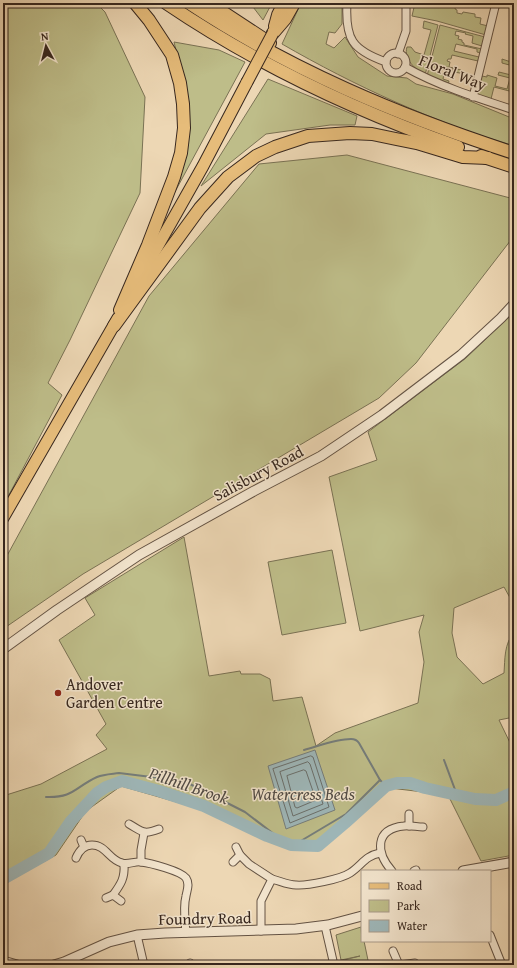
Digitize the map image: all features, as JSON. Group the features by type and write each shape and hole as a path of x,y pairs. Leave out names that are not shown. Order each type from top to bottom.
{"highway":[{"path":"114,326 174,177 181,153 184,128 180,83 172,56 149,20 135,3"},
{"path":"166,3 216,35 273,67 323,92 370,114 420,134 514,166"},
{"path":"189,3 244,37 301,68 391,109 464,137 514,153"},
{"path":"209,3 287,54 301,68"},
{"path":"282,17 284,3"},
{"path":"273,33 282,17 294,3"},
{"path":"114,326 205,203 228,177 256,156 276,146 308,136 350,133 372,134 403,140 463,157 488,158"}],"main road":[{"path":"3,518 204,166 273,33"}],"street":[{"path":"347,3 348,33 356,47 365,54 386,62"},
{"name":"Floral Way","path":"398,54 406,31 406,3"},
{"path":"473,97 496,3"},
{"path":"391,54 398,54 404,58 405,67 401,71 394,72 388,70 386,62 391,54"},
{"name":"Floral Way","path":"405,67 425,78 473,97 514,110"},
{"name":"Salisbury Road","path":"3,650 57,610 139,555 254,491 321,456 382,415 461,355 514,304"},
{"path":"409,814 409,826"},
{"path":"129,824 144,833 159,829"},
{"path":"391,870 380,853 381,842 385,834 399,827 423,827"},
{"path":"140,862 144,833"},
{"path":"81,840 84,847"},
{"path":"76,858 78,852 84,847 94,845 101,847 113,859 124,864 140,862 175,870 182,874 188,880 188,889 184,906 186,933"},
{"path":"236,847 240,856 249,864 272,879 295,885 309,885 346,875 367,858 380,853"},
{"path":"233,862 240,856"},
{"path":"480,870 514,862"},
{"path":"106,898 113,895 121,884 124,877 124,864"},
{"path":"261,931 261,901 272,879"},
{"path":"113,895 121,901"},
{"name":"Foundry Road","path":"54,965 109,942 137,935 296,929 325,926 361,916"},
{"path":"325,926 334,965"},
{"path":"137,935 144,965"},
{"path":"491,938 502,965"},
{"path":"393,951 400,965 415,963 415,965"},
{"path":"5,963 17,965"}],"green space":[{"path":"3,3 96,3 105,12 145,97 140,193 48,383 62,395 3,506"},
{"path":"250,3 272,3 263,20"},
{"path":"301,3 342,3 342,24 335,33 329,32 326,44 334,48 345,37 358,57 387,76 407,78 416,84 453,94 514,119 514,146 454,126 395,102 282,44"},
{"path":"415,3 431,3 441,6 442,3 456,4 455,9 457,10 457,13 462,14 463,12 475,14 475,17 481,18 480,24 488,26 486,35 437,21 412,16"},
{"path":"424,21 438,25 425,75 411,64 406,51 407,47 411,47 415,52 424,55 431,30 423,28"},
{"path":"440,25 485,37 482,46 472,43 473,36 456,31 455,35 459,36 458,39 462,40 464,45 482,49 481,53 477,52 477,49 456,44 454,51 479,57 478,61 452,55 451,59 448,59 447,61 450,62 449,67 453,68 446,67 444,70 440,69 439,73 444,74 443,79 449,81 448,85 427,76"},
{"path":"174,42 219,50 245,62 170,201 189,102"},
{"path":"502,59 514,63 514,100 511,99 513,92 494,87 491,99 483,98 477,93 482,76 487,77 487,75 497,78 495,86 507,89 510,78 498,75 499,72 511,75 513,66 502,63"},
{"path":"453,68 461,70 460,73 453,72"},
{"path":"268,79 357,116 355,125 330,125 266,134 201,186"},
{"path":"347,155 514,199 514,236 416,363 379,398 83,574 3,629 3,563 149,296 259,164"},
{"path":"514,312 514,605 504,587 454,608 452,633 457,657 483,684 504,673 508,642 514,633 514,717 499,720 514,751 514,855 481,861 448,795 390,788 319,847 291,845 204,810 121,786 86,811 56,855 3,884 3,796 41,784 107,749 96,735 106,724 59,640 95,615 85,598 184,537 209,676 240,671 241,674 260,674 270,679 273,701 302,697 316,746 335,733 418,703 424,662 419,632 424,615 360,631 329,477 377,460 368,432 466,358"},
{"path":"332,550 346,623 282,635 268,562"},
{"path":"361,927 361,942 364,942 369,965 341,965 340,961 360,956 341,960 336,935"}],"water":[{"name":"Watercress Beds","path":"315,750 335,810 286,829 268,766"}],"waterway":[{"path":"304,750 339,740 356,740 380,780 386,786"},
{"path":"444,760 457,795"},
{"path":"46,797 63,796 97,777 119,773 184,781 245,812 283,841 292,843 299,842 346,814 380,780"},
{"name":"Pillhill Brook","path":"3,879 49,853 71,821 97,793 106,787 122,781 159,791 204,806 267,836 291,845 318,846 386,786 397,783 410,783 425,788 475,799 496,800 514,792"}],"place":[{"name":"Andover Garden Centre","path":"58,693"}]}
